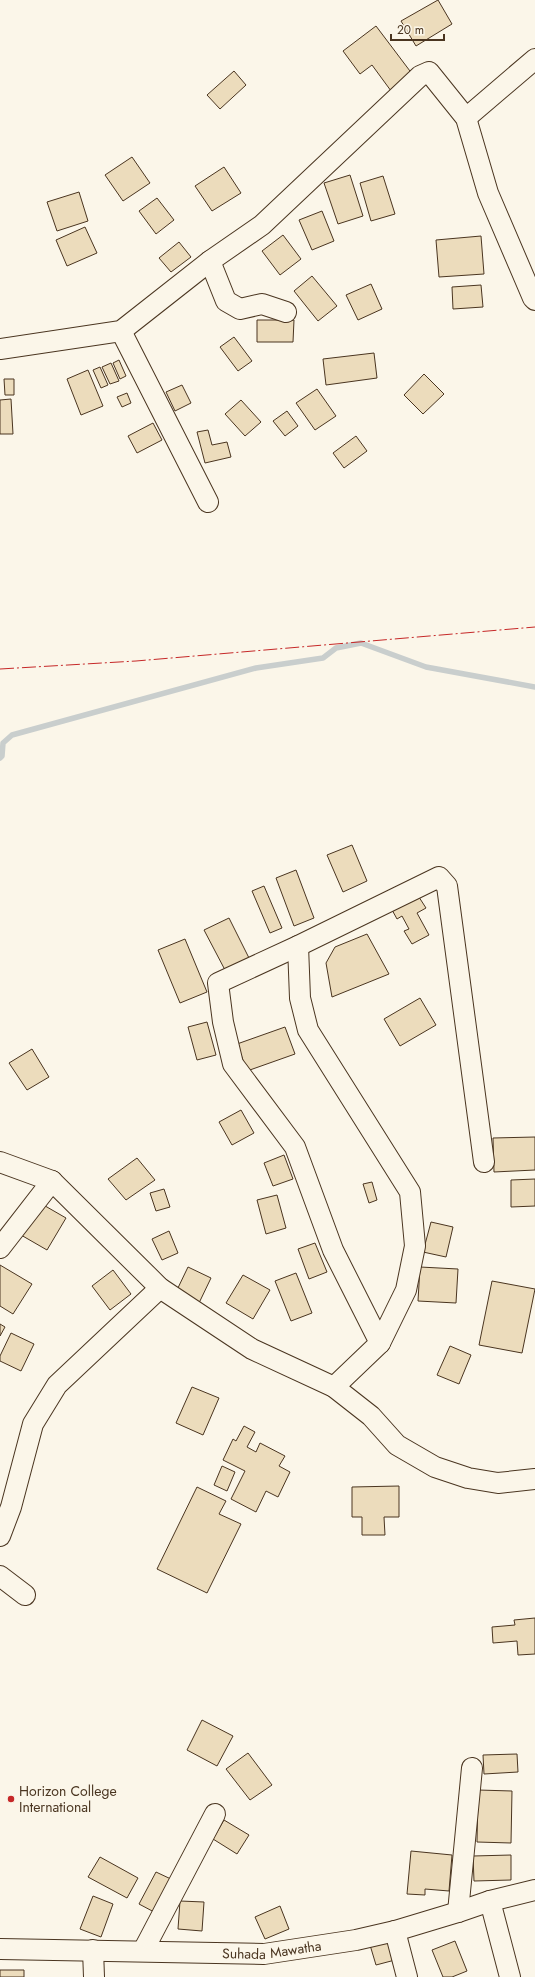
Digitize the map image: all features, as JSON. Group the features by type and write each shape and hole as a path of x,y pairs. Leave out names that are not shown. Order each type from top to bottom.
{"street":[{"path":"466,118 535,59"},
{"path":"0,350 121,331 210,261 262,225 420,76 428,72 466,118 488,193 534,298"},
{"path":"210,261 226,300 240,309 262,304 286,312"},
{"path":"121,331 208,502"},
{"path":"380,1343 333,1250 295,1147 234,1064 223,1022 218,983 298,946 439,877 447,886 484,1162"},
{"path":"298,946 300,998 308,1030 410,1192 415,1246 406,1290 380,1343 334,1387"},
{"path":"0,1162 52,1181 160,1288 252,1349 334,1387 371,1416 397,1445 435,1468 468,1478 498,1483 535,1479"},
{"path":"0,1248 52,1181"},
{"path":"0,1536 11,1507 33,1424 57,1385 160,1288"},
{"path":"0,1576 25,1595"},
{"path":"458,1912 472,1768"},
{"path":"143,1951 215,1814"},
{"name":"Suhada Mawatha","path":"0,1949 264,1954 356,1940 395,1931 490,1901 535,1890"},
{"path":"490,1901 510,1977"},
{"path":"395,1931 407,1977"},
{"path":"93,1950 94,1977"}],"building":[{"path":"438,0 452,24 416,46 401,21"},
{"path":"376,26 416,79 394,95 372,65 360,74 343,51"},
{"path":"234,71 246,85 220,109 207,95"},
{"path":"132,157 150,183 123,201 105,175"},
{"path":"224,167 241,193 212,211 195,186"},
{"path":"350,175 363,216 338,224 324,183"},
{"path":"383,176 395,214 371,221 360,183"},
{"path":"79,192 88,221 57,231 47,202"},
{"path":"157,198 174,220 156,234 139,211"},
{"path":"322,211 334,241 312,250 299,220"},
{"path":"85,227 97,253 67,266 56,240"},
{"path":"283,235 301,259 280,275 262,251"},
{"path":"481,236 484,274 439,277 436,240"},
{"path":"179,242 191,257 171,272 159,258"},
{"path":"312,276 337,306 318,321 294,291"},
{"path":"371,284 382,309 358,320 346,295"},
{"path":"481,285 483,307 453,309 452,287"},
{"path":"257,320 294,320 293,342 257,342"},
{"path":"234,337 252,361 238,371 220,347"},
{"path":"374,353 377,378 326,385 323,359"},
{"path":"119,360 126,376 120,379 113,363"},
{"path":"111,363 119,381 110,384 102,367"},
{"path":"100,367 108,385 101,388 93,370"},
{"path":"88,370 103,406 81,415 67,379"},
{"path":"424,374 444,394 423,414 404,395"},
{"path":"4,379 14,379 14,395 5,395"},
{"path":"182,385 191,403 175,411 166,392"},
{"path":"317,389 336,416 315,430 296,403"},
{"path":"127,393 131,403 122,407 117,397"},
{"path":"11,399 13,434 0,434 0,400"},
{"path":"241,400 261,422 245,436 225,414"},
{"path":"287,411 298,426 285,436 273,421"},
{"path":"153,423 162,440 137,453 128,436"},
{"path":"208,430 212,445 227,442 231,457 205,463 197,432"},
{"path":"356,436 367,451 344,468 333,453"},
{"path":"352,845 367,881 343,892 327,855"},
{"path":"296,870 314,918 294,926 276,878"},
{"path":"264,886 282,928 270,933 252,891"},
{"path":"417,894 426,908 417,913 429,935 412,944 404,931 409,929 402,916 397,919 391,908"},
{"path":"229,918 249,958 225,970 204,930"},
{"path":"367,934 389,974 332,997 326,963 335,947"},
{"path":"185,939 207,992 180,1003 158,950"},
{"path":"420,998 436,1025 400,1046 384,1019"},
{"path":"207,1022 216,1055 197,1060 188,1027"},
{"path":"285,1027 295,1054 247,1071 237,1044"},
{"path":"32,1049 49,1077 27,1090 9,1063"},
{"path":"241,1110 254,1133 232,1145 219,1122"},
{"path":"535,1137 535,1170 494,1172 493,1138"},
{"path":"284,1155 293,1179 273,1186 264,1163"},
{"path":"137,1158 155,1180 126,1200 108,1179"},
{"path":"535,1179 535,1206 511,1207 511,1180"},
{"path":"372,1182 377,1200 369,1203 363,1184"},
{"path":"164,1189 170,1207 156,1211 150,1193"},
{"path":"277,1195 286,1228 266,1234 257,1200"},
{"path":"40,1203 66,1218 47,1250 21,1235"},
{"path":"431,1222 453,1227 446,1257 423,1252"},
{"path":"169,1231 178,1253 162,1260 152,1239"},
{"path":"315,1243 327,1272 309,1279 298,1249"},
{"path":"0,1265 32,1284 13,1314 0,1306"},
{"path":"188,1267 211,1278 199,1303 176,1292"},
{"path":"420,1267 458,1269 456,1303 418,1301"},
{"path":"113,1270 131,1294 110,1310 92,1286"},
{"path":"296,1273 312,1313 291,1321 275,1281"},
{"path":"243,1275 270,1290 253,1319 226,1303"},
{"path":"492,1281 535,1289 522,1353 479,1345"},
{"path":"0,1324 5,1327 0,1336"},
{"path":"11,1333 34,1344 21,1371 0,1361 0,1356"},
{"path":"450,1346 471,1355 459,1384 437,1375"},
{"path":"192,1387 219,1398 203,1435 176,1423"},
{"path":"244,1426 255,1432 247,1447 256,1452 260,1443 285,1456 279,1466 290,1472 278,1497 266,1491 256,1512 231,1499 245,1471 223,1460 233,1439 236,1441"},
{"path":"222,1466 235,1472 227,1491 214,1485"},
{"path":"399,1486 399,1517 384,1517 385,1535 362,1535 362,1517 352,1517 352,1487"},
{"path":"197,1487 226,1501 219,1514 241,1524 207,1593 157,1569"},
{"path":"535,1618 535,1654 518,1655 517,1641 493,1643 492,1627 515,1625 514,1620"},
{"path":"202,1720 233,1736 217,1766 187,1750"},
{"path":"248,1753 272,1785 250,1800 226,1769"},
{"path":"517,1754 518,1772 484,1774 483,1755"},
{"path":"478,1790 512,1791 511,1843 477,1842"},
{"path":"224,1820 249,1835 237,1854 213,1839"},
{"path":"411,1851 452,1855 449,1891 425,1889 425,1895 407,1894"},
{"path":"511,1855 511,1880 474,1881 473,1856"},
{"path":"100,1857 138,1878 127,1898 88,1877"},
{"path":"156,1872 173,1880 156,1913 139,1904"},
{"path":"93,1896 113,1904 101,1937 80,1929"},
{"path":"180,1901 204,1902 202,1931 178,1929"},
{"path":"280,1906 289,1929 265,1939 255,1917"},
{"path":"390,1940 395,1960 376,1965 370,1945"},
{"path":"455,1941 467,1971 452,1977 443,1977 432,1950"},
{"path":"0,1970 24,1970 24,1977 0,1977"}],"waterway":[{"path":"0,758 2,756 3,743 12,735 256,668 323,658 336,648 361,643 426,667 535,687"}],"power":[{"path":"0,669 136,661 535,627"}],"place":[{"name":"Horizon College International","path":"11,1799"}]}
